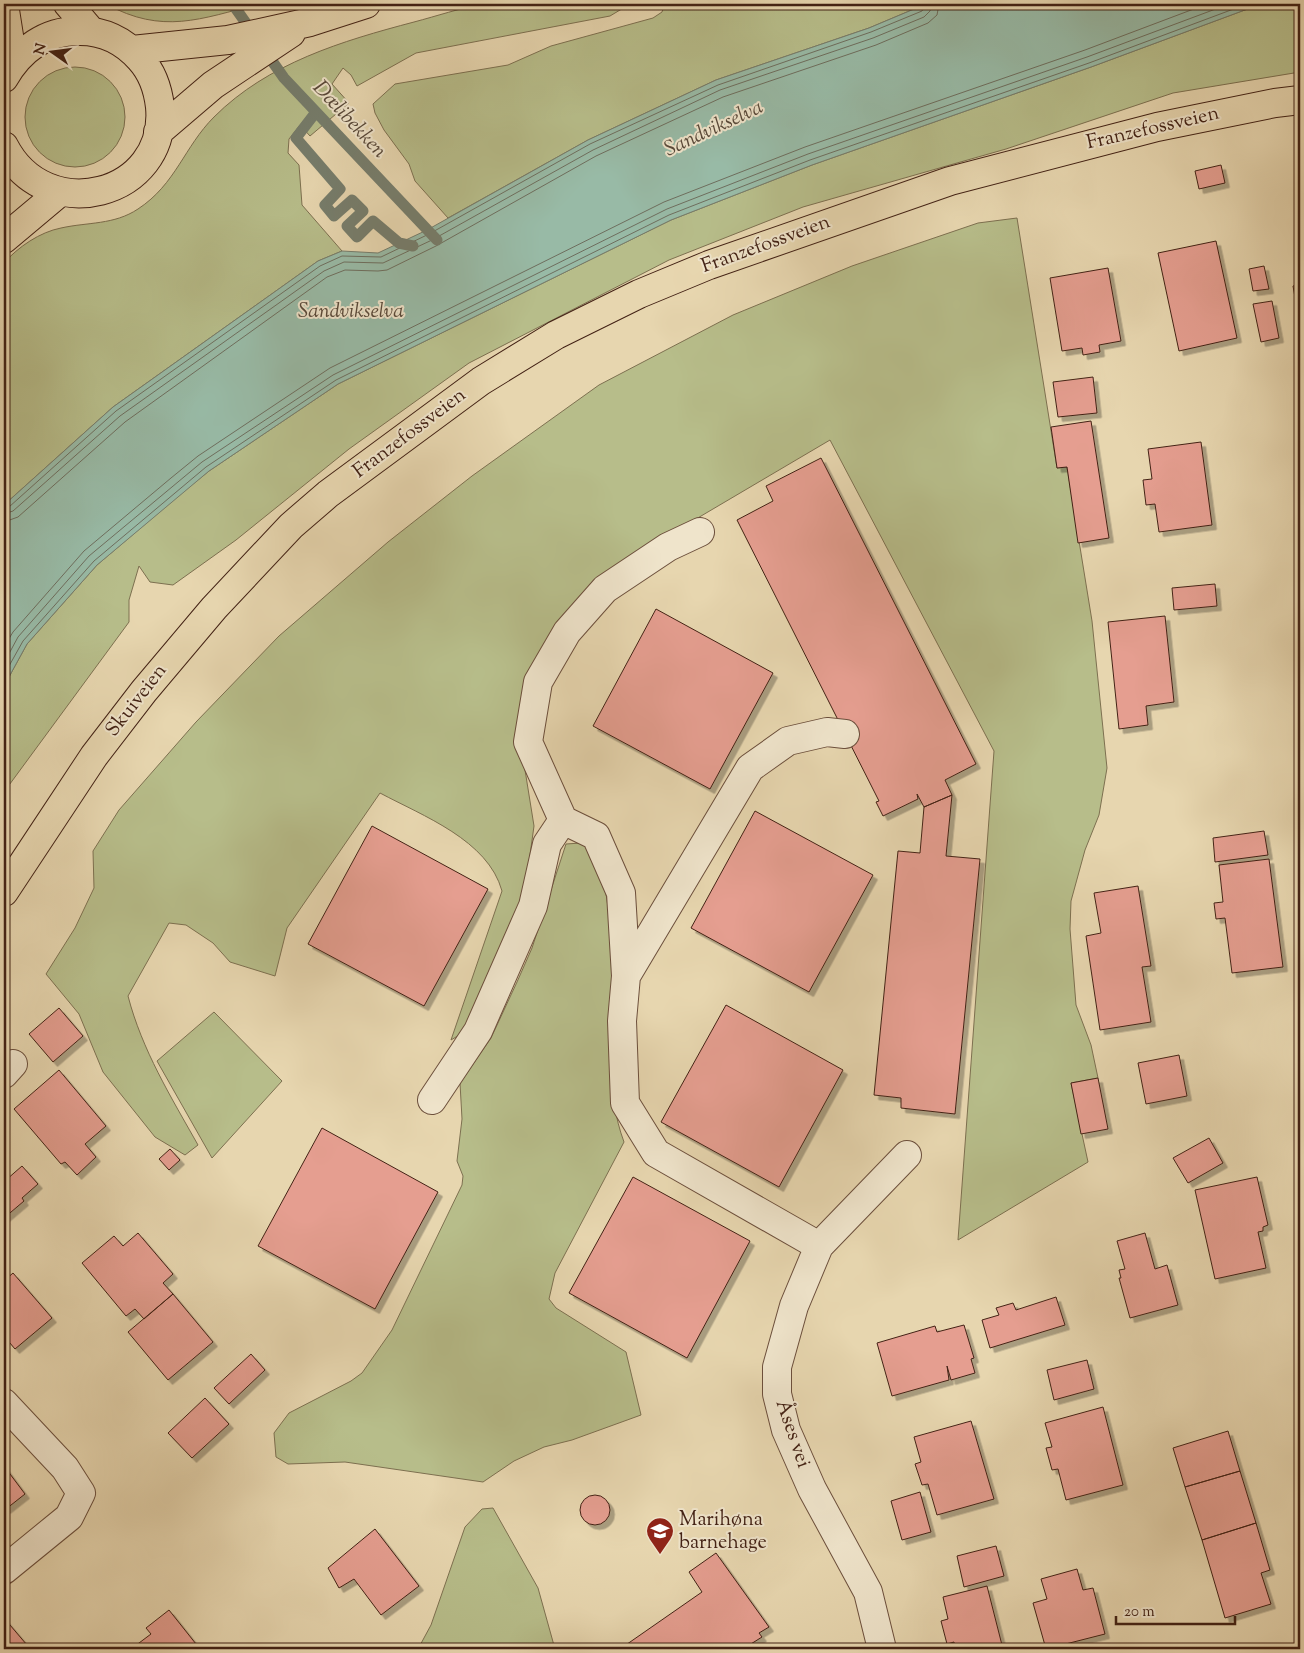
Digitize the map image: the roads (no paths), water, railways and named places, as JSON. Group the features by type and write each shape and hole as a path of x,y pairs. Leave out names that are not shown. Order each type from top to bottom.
{"main road":[{"path":"4,4 9,70"},
{"path":"68,4 91,31"},
{"path":"132,50 228,40 310,22 366,4"},
{"path":"158,132 213,85 310,22"},
{"path":"4,146 11,160 24,175 41,186 78,195 96,193 113,187 142,164 152,149 158,132 160,114 159,96 154,79 144,63 132,50 113,38 91,31 69,30 48,36 29,46 9,70"},
{"name":"Franzefossveien","path":"291,526 328,494 482,381 556,334 648,290 709,265 950,182 1033,158 1157,127 1275,103 1300,100"},
{"path":"4,240 60,192"},
{"name":"Skuiveien","path":"4,892 94,756 144,691 214,608 291,526"}],"street":[{"path":"700,532 668,547 605,589 567,632 538,682 528,742 563,820 596,836 621,893 626,976 622,1021 625,1102 656,1153 819,1246"},
{"path":"626,976 750,768 788,741 827,732 845,734"},
{"path":"432,1100 478,1031 533,906 547,844 563,820"},
{"name":"Åses vei","path":"882,1649 868,1592 812,1489 786,1430 777,1394 777,1367 794,1306 819,1246 907,1155"},
{"path":"4,1570 69,1517 82,1493 65,1468 6,1411"}],"water":[{"name":"Sandvikselva","path":"926,4 1261,4 1091,67 812,165 671,220 338,384 209,471 97,565 27,644 4,686 4,505 113,407 318,261 342,251 378,253 427,230 588,140 716,80 869,28"}],"waterway":[{"name":"Dælibekken","path":"229,4 234,6 253,33"},
{"name":"Dælibekken","path":"265,51 284,78 437,240"},
{"path":"316,112 296,138 340,189 325,205 334,216 352,200 363,211 347,226 357,237 373,221 399,243 413,246"}],"place":[{"name":"Marihøna barnehage","path":"660,1555"}]}
